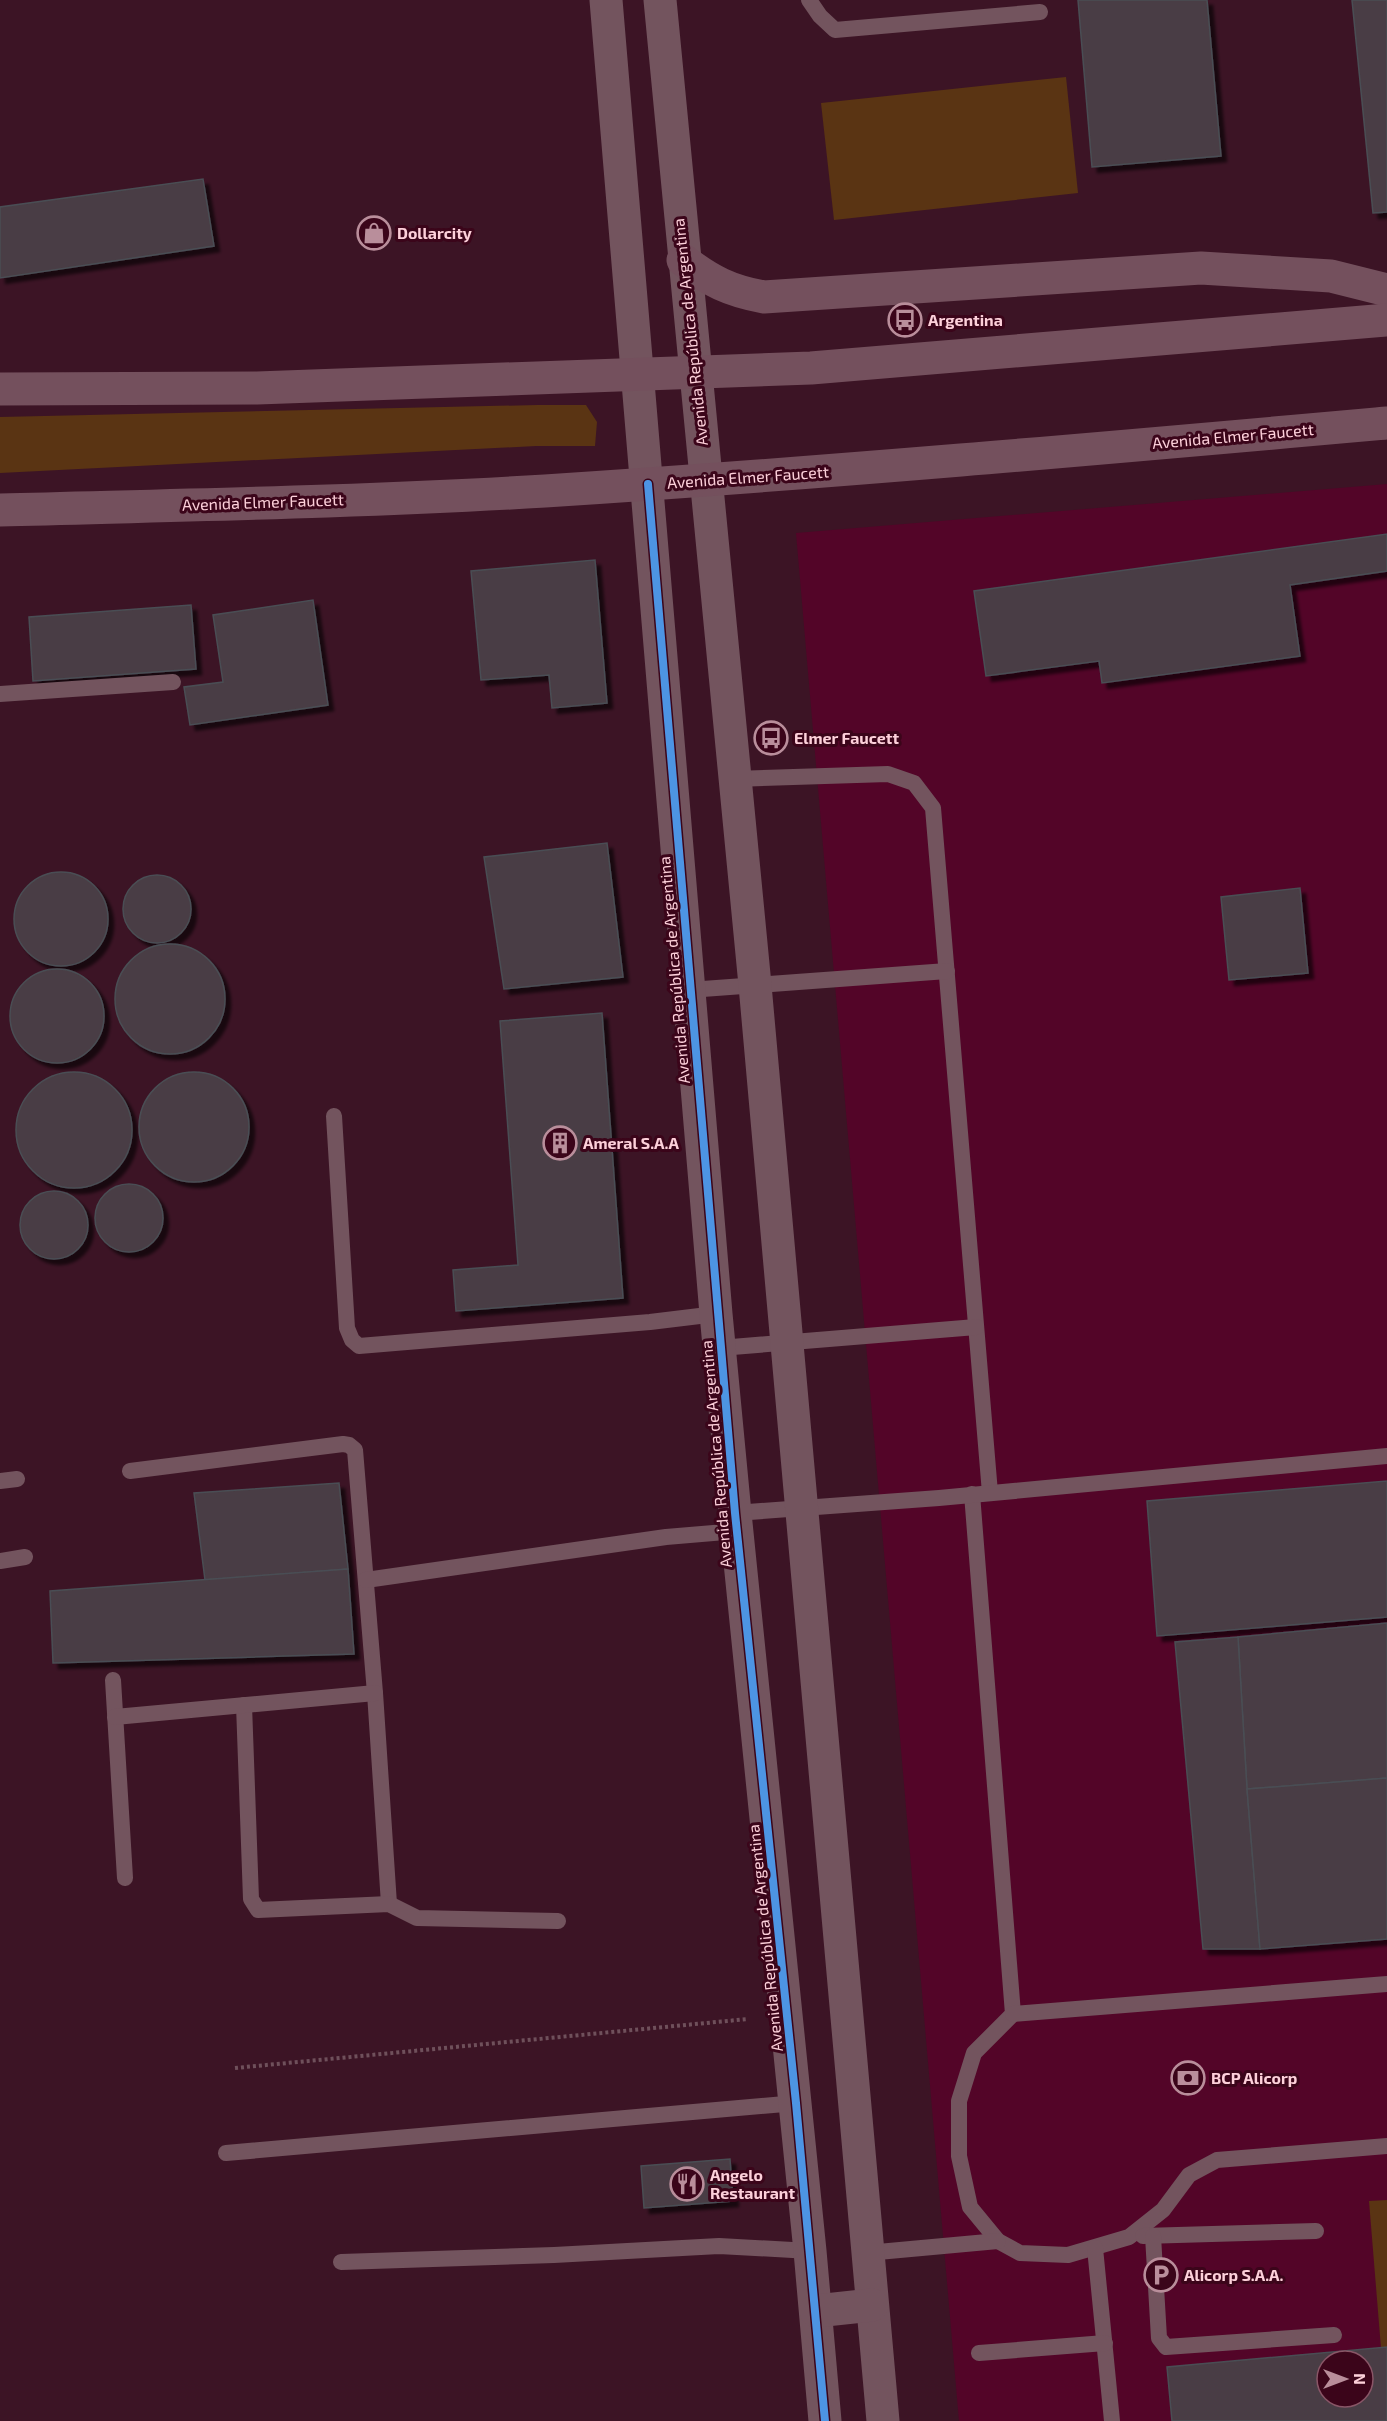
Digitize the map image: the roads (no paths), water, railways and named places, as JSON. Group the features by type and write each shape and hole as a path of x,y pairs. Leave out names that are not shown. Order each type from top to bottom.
{"main road":[{"name":"Avenida República de Argentina","path":"606,0 716,1314 796,2103 825,2421"},
{"name":"Avenida República de Argentina","path":"660,0 683,260 755,985 882,2421"},
{"path":"683,260 716,283 737,292 764,297 1201,268 1331,276 1387,290"},
{"path":"0,390 257,388 811,368 1387,320"},
{"name":"Avenida Elmer Faucett","path":"0,510 542,491 705,481 857,470 1387,423"},
{"path":"816,2312 872,2305"}],"lane":[{"path":"809,0 820,16 835,30 1040,12"},
{"path":"0,694 173,682"},
{"path":"734,779 888,774 914,783 933,808 990,1493"},
{"path":"689,990 947,971"},
{"path":"334,1116 346,1328 352,1340 359,1346 650,1322 716,1314"},
{"path":"720,1348 976,1327"},
{"path":"130,1471 349,1445 355,1450 389,1904"},
{"path":"366,1581 666,1537 801,1509 1387,1456"},
{"path":"972,1494 1013,2014"},
{"path":"0,1561 25,1557"},
{"path":"113,1680 125,1878"},
{"path":"115,1717 375,1693"},
{"path":"244,1705 251,1899 253,1906 258,1910 389,1904 417,1918 558,1921"},
{"path":"1316,2231 1129,2237 1068,2255 1020,2253 998,2241 970,2207 959,2156 959,2101 974,2054 1013,2014 1387,1984"},
{"path":"225,2153 796,2103"},
{"path":"1129,2237 1163,2210 1189,2175 1217,2160 1387,2146"},
{"path":"1153,2236 1159,2337 1166,2347 1334,2335"},
{"path":"867,2253 998,2241"},
{"path":"341,2262 554,2255 718,2246 810,2251"},
{"path":"1095,2248 1112,2421"},
{"path":"979,2353 1104,2343"}],"place":[{"name":"Dollarcity","path":"374,233"},
{"name":"Argentina","path":"905,320"},
{"name":"Elmer Faucett","path":"771,738"},
{"name":"Ameral S.A.A","path":"560,1143"},
{"name":"BCP Alicorp","path":"1188,2078"},
{"name":"Angelo Restaurant","path":"687,2184"},
{"name":"Alicorp S.A.A.","path":"1161,2275"}]}
